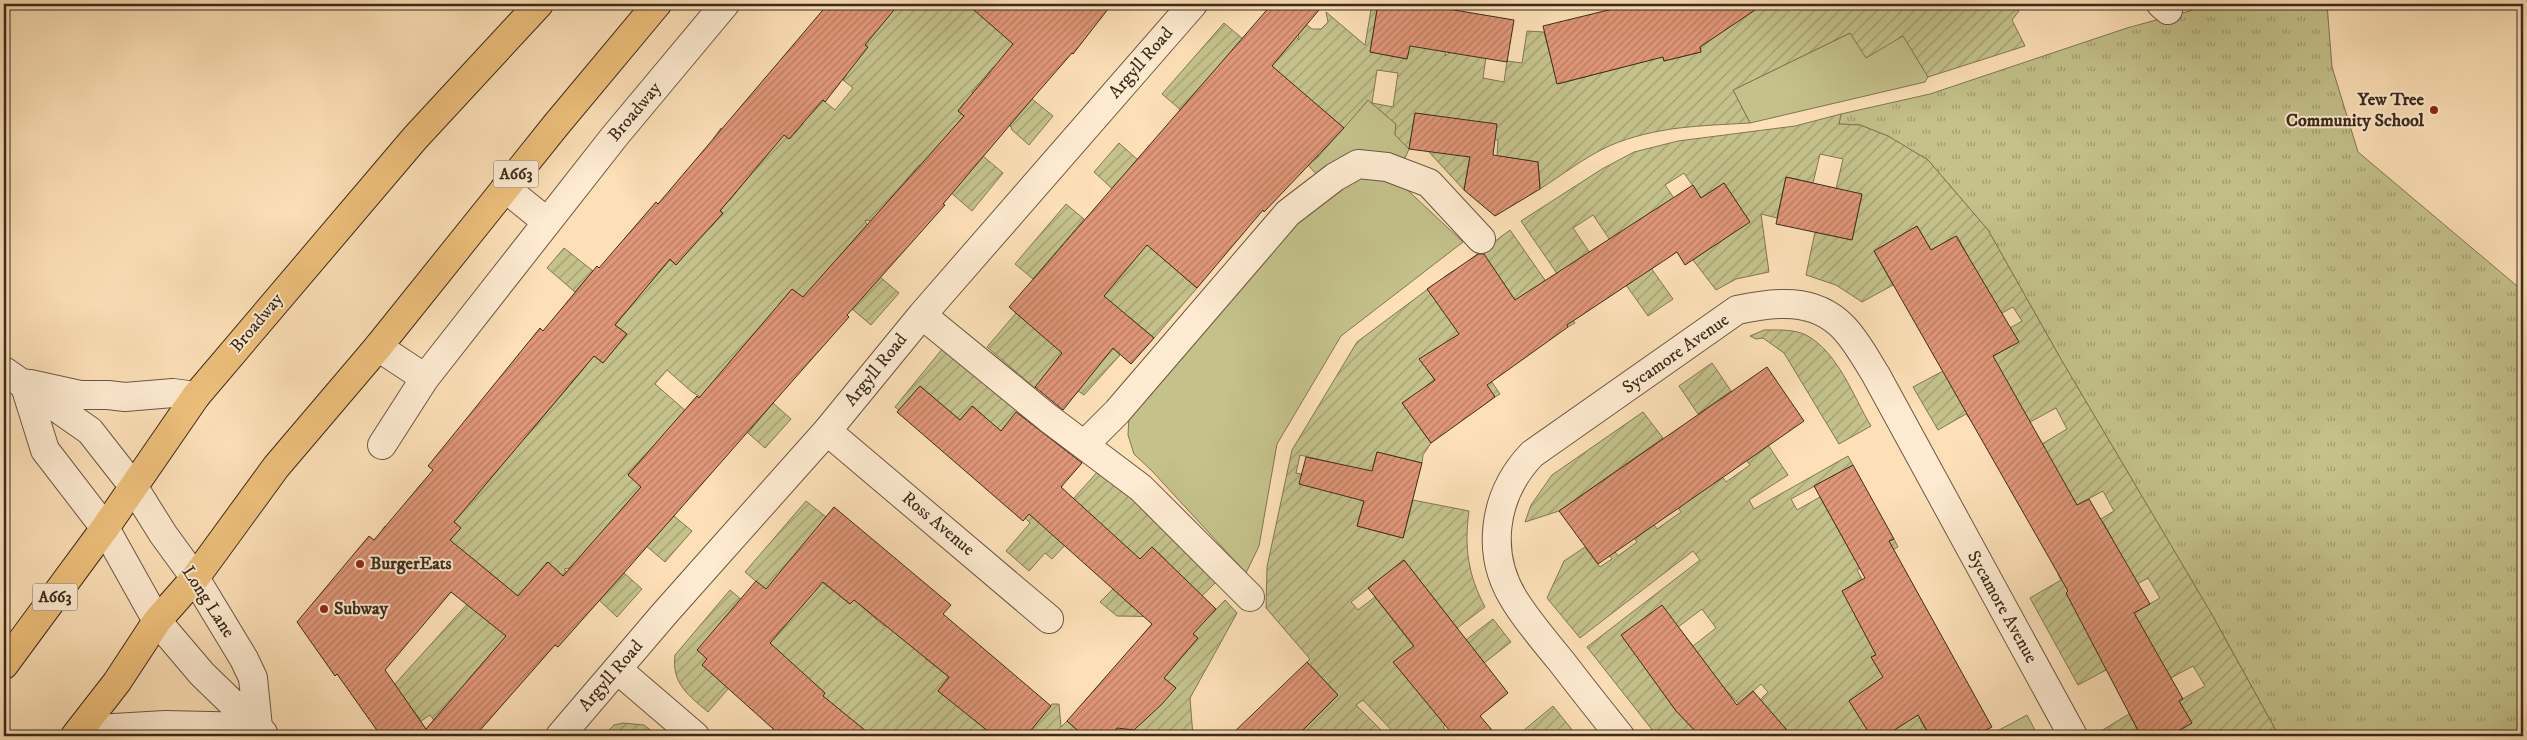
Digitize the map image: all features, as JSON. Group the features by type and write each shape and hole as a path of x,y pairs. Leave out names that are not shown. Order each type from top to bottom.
{"highway":[{"name":"Broadway","path":"4,665 105,528 196,396 415,138 539,4"},
{"name":"A663","path":"78,733 117,682 157,622 195,578 276,467 378,347 505,188 657,4"}],"street":[{"name":"Broadway","path":"382,445 425,378 614,137 725,4"},
{"name":"Argyll Road","path":"560,736 665,613 827,431 922,314 1193,4"},
{"path":"1085,444 1117,412 1288,213 1335,177 1358,164 1387,167 1429,184 1480,239"},
{"path":"505,188 547,222"},
{"name":"Sycamore Avenue","path":"1620,736 1516,603 1504,577 1496,541 1503,500 1510,482 1532,454 1724,319 1737,310 1769,303 1787,303 1804,305 1825,312 1843,327 1857,346 1880,383 2073,736"},
{"path":"922,314 1048,418 1141,488 1250,597"},
{"path":"378,347 425,378"},
{"path":"14,377 80,395 126,397 173,393 196,396"},
{"path":"14,377 45,450 105,528 157,622 202,674 262,732"},
{"name":"Long Lane","path":"14,377 62,414 90,431 133,486 163,534 195,578 244,659 252,678 262,732"},
{"name":"Ross Avenue","path":"827,431 1049,619"},
{"path":"618,670 695,736"},
{"path":"78,733 165,725 262,732"}],"green space":[{"path":"829,4 840,4 863,24 896,8 891,4 969,4 1024,48 1002,73 993,67 972,92 980,98 964,103 958,111 964,116 926,160 983,156 1003,173 972,211 919,165 871,221 865,220 867,225 824,274 880,277 899,293 871,325 838,297 808,302 792,289 778,305 794,319 762,356 746,343 728,364 719,408 692,392 667,370 655,384 695,419 662,458 651,449 628,474 641,487 620,511 652,540 674,516 692,531 665,562 644,544 591,544 570,568 564,569 567,572 563,576 547,562 530,582 547,597 532,613 500,581 472,558 447,588 382,530 385,526 429,564 461,528 417,489 422,483 435,494 445,481 471,502 515,449 486,395 531,431 586,366 585,349 603,363 627,334 615,325 637,299 600,269 646,287 670,260 676,265 699,239 675,196 711,227 723,213 713,205 730,200 752,173 713,139 721,128 754,156 778,130 790,139 803,124 786,70 835,110 853,88 843,80 847,75 835,64 823,10"},
{"path":"1372,4 1378,4 1370,52 1407,59 1410,44 1446,50 1445,56 1452,51 1486,57 1483,78 1504,82 1507,61 1522,63 1527,31 1544,32 1558,84 1623,67 1659,42 1664,61 1701,52 1698,38 1681,7 1686,4 1696,4 1717,35 1744,17 1736,4 2010,4 2019,11 2012,20 2025,46 1928,77 1903,36 1866,58 1850,33 1733,90 1750,123 1678,128 1627,139 1591,155 1540,189 1538,162 1497,156 1498,140 1473,136 1464,190 1429,152 1434,116 1415,113 1409,149 1395,135 1396,124 1368,100 1344,128 1312,101 1288,129 1319,156 1308,165 1182,111 1162,94 1224,23 1243,39 1296,37 1299,40 1298,34 1307,25 1312,29 1321,29 1328,22 1326,12 1365,45","holes":["1377,70 1398,73 1393,107 1372,103"]},
{"path":"2215,4 2327,4 2332,67 2358,152 2523,291 2523,736 2279,736 2211,613 2062,361 1988,230 1928,160 1888,136 1860,125 1839,124 1841,114 1930,94 2127,28"},
{"path":"1850,33 1903,35 1928,77 1925,82 1750,123 1733,90"},
{"path":"1032,99 1053,116 1029,145 1012,130 1010,124"},
{"path":"1368,100 1396,124 1395,135 1409,149 1405,158 1378,154 1317,175 1308,165 1319,156"},
{"path":"1841,114 1839,124 1860,125 1888,136 1928,160 1988,230 2062,361 2211,613 2279,736 2201,736 2197,732 2188,736 2169,736 2192,723 2179,701 2205,686 2193,666 2167,680 2108,669 2078,685 2030,598 2061,580 2058,574 2114,542 2103,522 2090,529 2089,526 2114,511 2103,491 2077,505 2063,482 2020,506 2011,491 2054,467 2042,444 2067,429 2056,408 2030,422 1973,423 1966,414 1938,430 1913,387 1943,371 1992,357 2018,342 2010,328 2022,321 2013,307 2002,313 1943,271 1968,256 1957,236 1931,250 1917,226 1874,251 1893,285 1862,302 1836,285 1806,275 1815,232 1852,240 1862,195 1836,189 1843,159 1820,154 1813,183 1786,177 1777,218 1761,214 1769,272 1736,279 1716,290 1693,260 1749,221 1724,183 1701,198 1684,173 1665,185 1682,210 1610,240 1593,215 1573,228 1590,253 1584,313 1521,221 1602,169 1634,152 1678,141 1795,126","holes":["2148,578 2160,598 2134,613 2147,636 2103,660 2066,593 2123,592"]},
{"path":"1119,143 1138,160 1115,185 1174,244 1162,258 1197,288 1154,338 1128,316 1106,342 1120,355 1084,395 1078,391 1075,395 1046,373 1035,388 987,347 1016,313 1051,343 1062,331 1130,205 1094,172"},
{"path":"1358,177 1383,177 1400,183 1463,242 1341,336 1277,444 1259,546 1246,573 1134,454 1128,435 1129,416 1293,227 1342,184"},
{"path":"1066,204 1084,219 1033,279 1015,264"},
{"path":"1510,230 1575,323 1568,327 1539,286 1516,302 1502,281 1491,288 1471,259"},
{"path":"564,248 593,271 575,292 547,268"},
{"path":"1651,268 1673,299 1648,316 1626,285"},
{"path":"1455,270 1475,299 1462,338 1500,394 1495,397 1468,359 1420,359 1435,380 1403,404 1431,443 1423,455 1422,463 1377,452 1357,526 1403,538 1413,500 1469,511 1467,549 1471,572 1485,607 1457,628 1404,560 1351,602 1358,610 1375,597 1414,647 1395,664 1408,680 1428,665 1461,714 1443,727 1450,736 1397,736 1363,700 1356,705 1384,733 1380,736 1320,736 1317,734 1310,736 1303,730 1338,695 1307,662 1310,659 1266,608 1267,567 1292,450 1357,342 1428,289 1469,312 1444,277","holes":["1300,455 1338,464 1335,481 1296,473"]},
{"path":"1764,330 1796,332 1806,335 1817,343 1836,363 1871,426 1839,444 1784,353 1763,338 1756,339 1750,336"},
{"path":"943,348 1068,450 1049,473 1063,485 1061,488 1065,545 1052,559 1045,553 1029,571 1006,551 1030,523 1025,518 1056,484 978,435 990,422 973,406 960,420 920,386 899,410 895,407"},
{"path":"1712,363 1731,391 1698,414 1679,386"},
{"path":"773,403 791,419 765,448 748,433"},
{"path":"1643,412 1663,438 1559,511 1525,522 1531,505 1552,475"},
{"path":"1758,430 1788,475 1749,500 1754,509 1848,456 1853,465 1791,499 1797,510 1820,497 1855,559 1894,539 1898,547 1857,570 1862,579 1842,591 1886,649 1871,657 1878,668 1901,655 1932,713 1920,720 1930,736 1777,736 1785,729 1760,700 1768,692 1761,684 1739,704 1720,684 1683,718 1700,736 1657,736 1587,647 1700,560 1693,551 1580,638 1547,598 1564,561 1585,547 1600,567 1612,559 1597,539 1603,535 1618,556 1637,542 1623,522 1642,508 1657,529 1681,512 1667,492 1711,461 1726,482 1750,465 1736,445","holes":["1702,609 1716,628 1693,646 1678,627"]},
{"path":"1100,469 1218,580 1193,605 1207,619 1225,600 1237,613 1190,698 1193,736 1111,736 1121,724 1128,729 1134,730 1176,688 1164,678 1198,638 1178,621 1180,617 1117,616 1100,602 1113,589 1133,607 1166,560 1152,547 1139,560 1073,499"},
{"path":"806,501 826,517 822,582 850,604 866,587 871,592 860,605 884,626 897,611 926,659 949,677 938,691 951,701 962,689 992,729 987,736 872,736 864,730 859,736 831,736 845,720 820,699 825,693 810,680 707,659 702,665 729,688 708,712 683,688 674,665 675,655 730,590 779,631 794,614 745,572"},
{"path":"624,573 642,589 617,617 599,600"},
{"path":"470,601 508,634 466,682 482,697 439,727 430,715 421,721 410,706 405,709 398,700 369,719 367,715"},
{"path":"1493,619 1511,642 1484,663 1466,640"},
{"path":"1052,704 1059,704 1061,727 1067,721 1084,736 1026,736"},
{"path":"1553,706 1577,736 1517,736"},
{"path":"2129,714 2141,736 2104,736 2101,731"},
{"path":"2027,715 2038,736 1988,736"},
{"path":"623,723 644,725 658,736 617,736 609,730 614,725"}],"building":[{"path":"828,4 899,4 865,45 868,47 825,102 823,100 789,139 784,135 720,211 723,213 676,265 670,259 615,325 627,334 603,363 594,356 454,522 461,528 450,540 518,596 548,562 563,576 641,487 628,475 697,396 699,398 792,289 803,297 964,116 958,111 1013,44 967,4 1112,4 1073,54 1032,99 943,204 945,205 847,315 849,317 558,647 555,645 475,736 381,736 297,622 369,536 374,540 433,470 428,466 540,328 543,331 597,266 599,268 656,202 658,204","holes":["451,592 506,636 426,729 385,670"]},
{"path":"1272,4 1324,4 1272,66 1344,128 1264,212 1263,210 1197,288 1147,245 1104,296 1154,338 1131,364 1113,348 1063,410 1035,387 1062,353 1009,307"},
{"path":"1378,4 1418,4 1514,20 1507,62 1410,46 1407,59 1370,52"},
{"path":"1633,4 1764,4 1700,47 1701,52 1664,61 1663,57 1557,84 1543,26"},
{"path":"1415,113 1497,124 1493,155 1538,162 1540,189 1495,216 1464,190 1470,157 1409,149"},
{"path":"1786,177 1862,194 1852,240 1776,224"},
{"path":"1724,183 1750,222 1685,265 1677,252 1567,325 1568,327 1487,385 1495,397 1431,443 1402,403 1435,380 1419,359 1459,334 1427,289 1478,254 1484,254 1515,300 1693,185 1701,198"},
{"path":"1917,226 1931,250 1956,236 2019,342 1993,356 2077,505 2089,499 2150,604 2134,613 2183,699 2179,701 2192,723 2169,736 2141,736 2066,593 2068,591 1874,251"},
{"path":"1767,367 1804,421 1598,564 1559,511"},
{"path":"920,386 960,420 972,406 1001,431 1016,412 1082,463 1061,487 1140,559 1152,547 1216,609 1193,634 1198,638 1164,678 1176,688 1134,730 1117,728 1111,736 1084,736 1067,721 1152,624 1029,514 1023,521 897,412"},
{"path":"1377,452 1422,463 1403,538 1357,526 1364,501 1299,484 1306,457 1372,471"},
{"path":"1853,465 1894,539 1889,541 1992,727 1975,736 1930,736 1918,715 1885,736 1871,736 1849,701 1883,677 1871,657 1876,655 1842,591 1865,578 1814,486"},
{"path":"834,507 951,605 943,614 1051,706 1026,736 994,736 938,691 949,677 854,600 850,604 823,582 770,643 825,693 823,696 872,736 781,736 702,665 707,659 697,650 756,581 766,589"},
{"path":"1404,560 1508,693 1480,716 1497,736 1454,736 1393,662 1414,646 1368,588"},
{"path":"1662,605 1737,705 1753,691 1792,736 1700,736 1676,711 1621,635"},
{"path":"1307,662 1338,695 1297,736 1230,736"}],"place":[{"name":"Yew Tree Community School","path":"2434,110"},
{"name":"BurgerEats","path":"360,564"},
{"name":"Subway","path":"324,609"}]}
